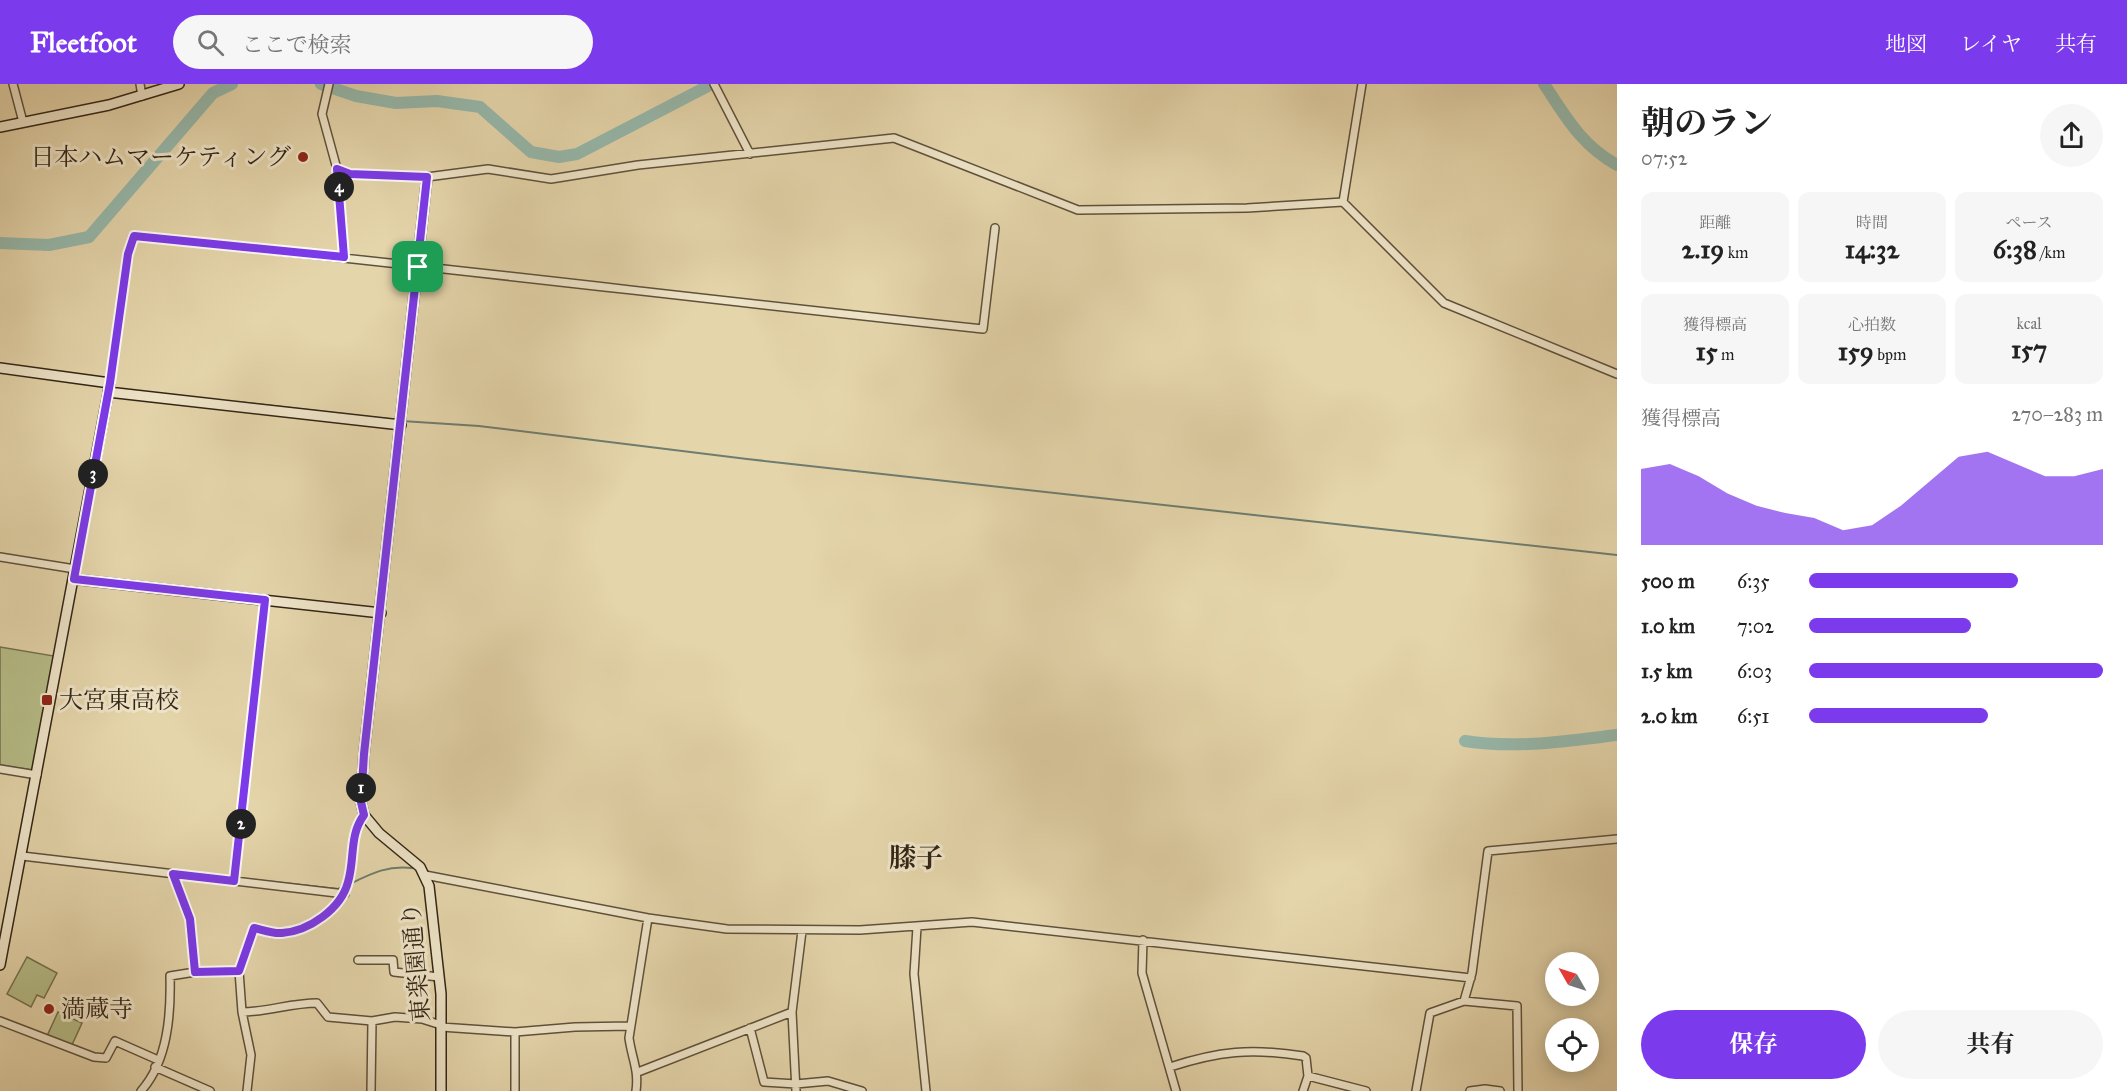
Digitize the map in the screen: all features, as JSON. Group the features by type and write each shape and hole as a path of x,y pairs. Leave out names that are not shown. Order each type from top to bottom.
{"street":[{"path":"14,84 23,122"},
{"path":"140,84 142,96"},
{"path":"0,127 142,96 179,84"},
{"path":"329,84 322,114 337,169 344,257"},
{"path":"714,84 750,154"},
{"path":"1343,202 1362,84"},
{"path":"337,169 350,174 427,177 488,170 550,179 638,165 894,138 1078,210 1247,208 1343,202 1444,303 1617,374"},
{"path":"247,1091 252,1055 242,1012 239,971 254,928 280,933 301,928 324,916 345,894 357,825 364,815 361,802 362,773 427,177"},
{"path":"0,965 109,388 128,254 134,236 344,257 983,329 995,228"},
{"path":"0,368 109,388 401,425"},
{"path":"0,558 74,574 381,613"},
{"path":"234,881 265,600"},
{"path":"0,769 37,776"},
{"name":"東楽園通り","path":"364,815 379,833 425,875 432,899 439,977 441,1091"},
{"path":"1464,1001 1471,978 1488,851 1617,839"},
{"path":"22,856 345,894"},
{"path":"173,874 190,919 195,972"},
{"path":"425,875 648,918 727,929 801,931 917,927 972,922 1471,978"},
{"path":"636,1091 638,1072 632,1056 630,1026 648,918"},
{"path":"917,927 914,975 926,1091"},
{"path":"796,1087 792,1012 801,931"},
{"path":"1143,940 1142,973 1176,1091"},
{"path":"358,960 393,960 394,972 439,977"},
{"path":"141,1091 157,1064 171,1014 170,976 195,972 239,971"},
{"path":"1416,1091 1430,1013 1464,1001 1517,1006 1518,1091"},
{"path":"242,1012 260,1012 289,1005 317,1003 328,1017 372,1021 394,1017 422,1019 441,1026 515,1032 542,1028 630,1026"},
{"path":"638,1072 792,1012"},
{"path":"371,1091 372,1021"},
{"path":"0,1022 94,1057 106,1058 115,1041 210,1091"},
{"path":"750,1028 764,1082 796,1087 828,1081 862,1091"},
{"path":"515,1032 515,1091"},
{"path":"1170,1066 1218,1053 1261,1052 1303,1056 1306,1058 1308,1076 1303,1091"},
{"path":"1308,1076 1366,1091"},
{"path":"1470,1091 1500,1091"}],"green space":[{"path":"0,647 54,656 32,770 0,765"},
{"path":"27,957 57,973 44,998 37,995 31,1007 7,994"},
{"path":"58,1012 82,1023 71,1047 47,1036"}],"waterway":[{"path":"0,243 49,245 89,237 213,93 232,84"},
{"path":"321,84 356,96 396,103 437,101 480,107 531,152 559,157 577,154 712,84"},
{"path":"1544,84 1567,119 1584,139 1617,165"},
{"path":"238,402 396,420"},
{"path":"402,421 479,426 747,459 1617,555"},
{"path":"1465,741 1522,744 1617,735"},
{"path":"352,883 388,869 412,868"},
{"path":"237,878 338,889 344,886"}],"place":[{"name":"日本ハムマーケティング","path":"303,157"},
{"name":"大宮東高校","path":"47,700"},
{"name":"満蔵寺","path":"49,1009"}],"district":[{"name":"膝子","path":"916,857"}],"route":[{"path":"337,169 350,174 427,177 418,267 361,783 364,815 357,825 345,894 324,916 301,928 280,933 254,928 239,971 195,972 190,919 173,874 234,881 265,600 74,579 110,383 128,254 134,236 344,257 337,169"}]}
